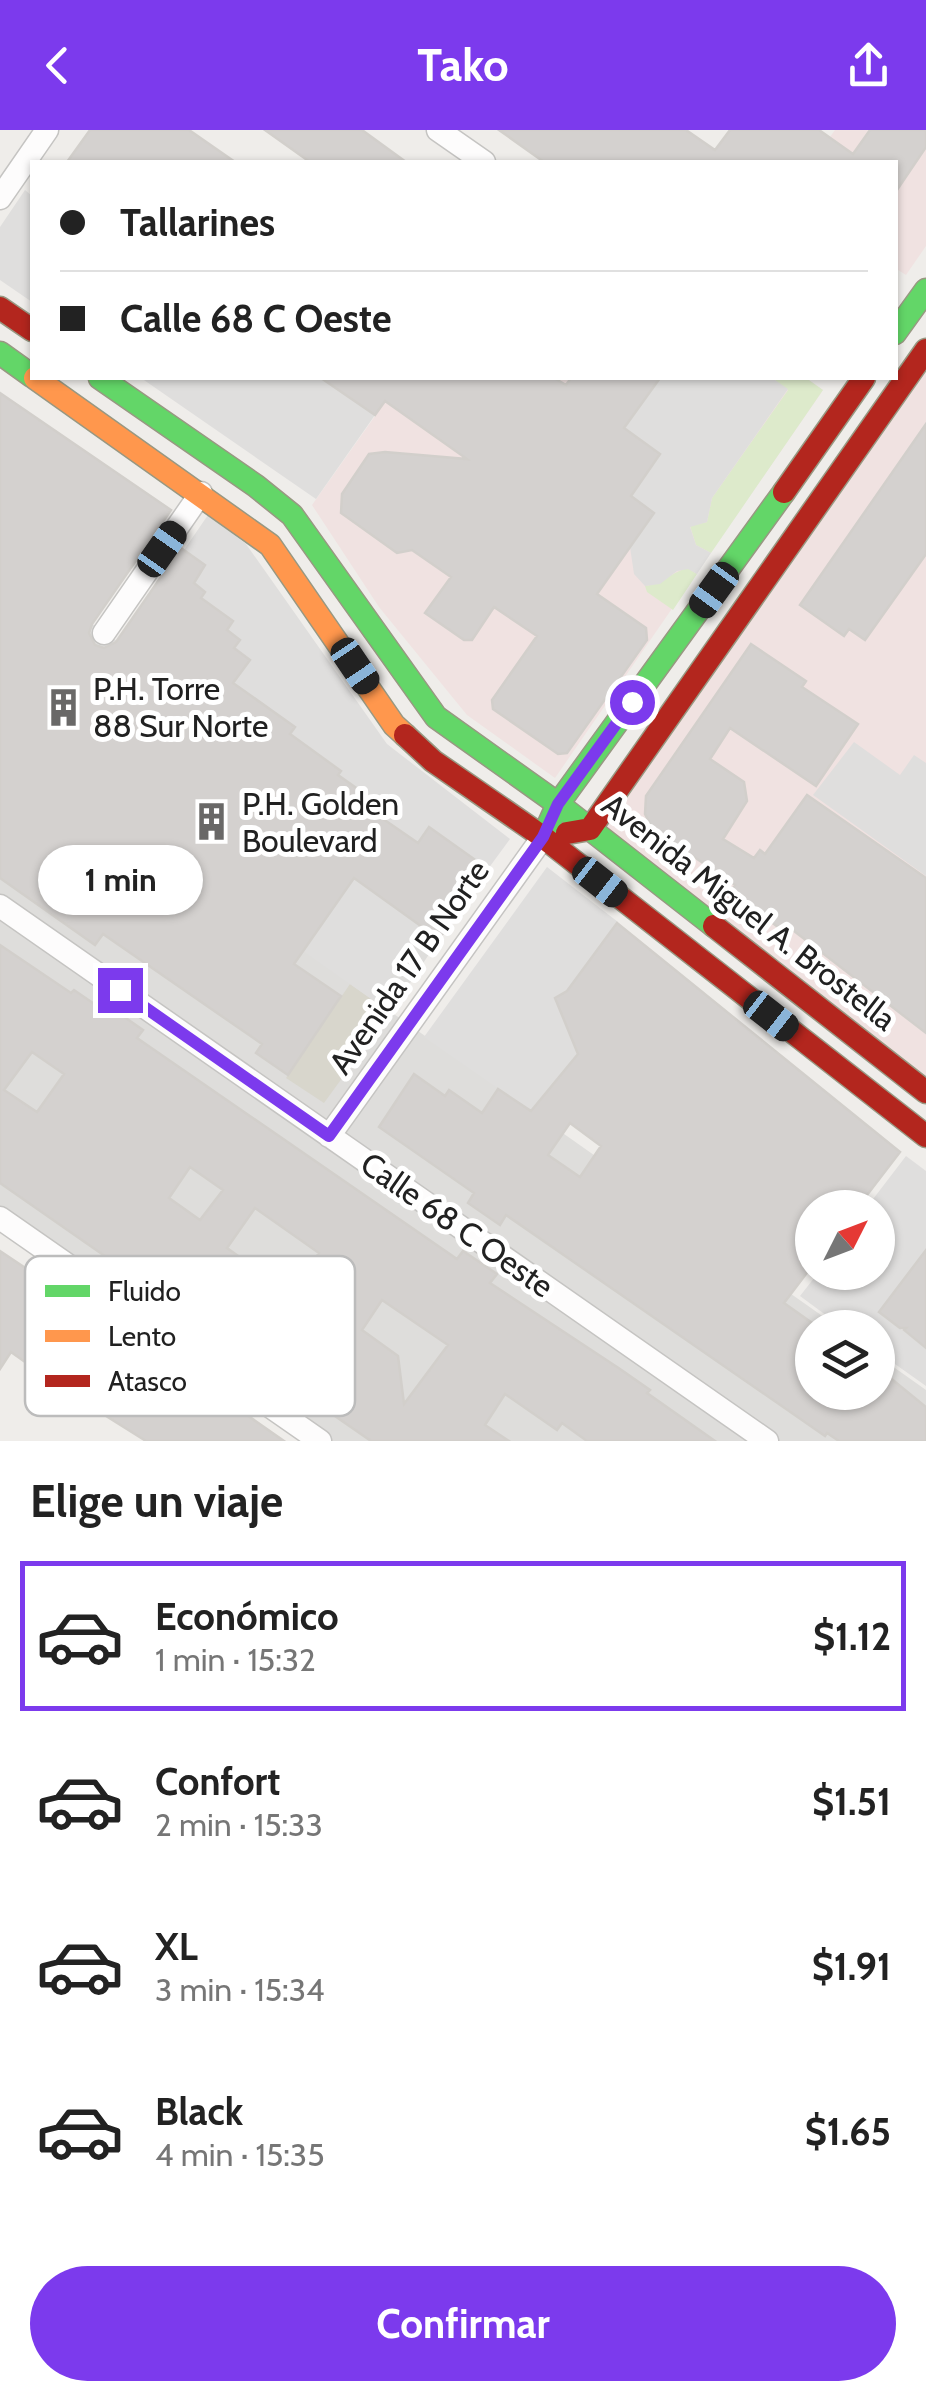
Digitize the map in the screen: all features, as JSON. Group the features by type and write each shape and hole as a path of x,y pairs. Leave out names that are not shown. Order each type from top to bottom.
{"main road":[{"path":"898,329 926,290"},
{"path":"0,308 30,329"},
{"path":"543,837 590,829 926,350"},
{"name":"Avenida Miguel A. Brostella","path":"0,353 30,374"},
{"name":"Avenida Miguel A. Brostella","path":"38,380 270,545 394,725 434,761 543,837 926,1136"},
{"name":"Avenida Miguel A. Brostella","path":"103,380 292,515 436,717 558,804 926,1092"},
{"name":"Avenida 17 B Norte","path":"543,837 558,804 863,380"},
{"path":"828,1060 848,1032"}],"street":[{"path":"0,198 47,130"},
{"path":"438,130 481,160"},
{"path":"104,633 200,493"},
{"name":"Avenida 17 B Norte","path":"329,1136 543,837"},
{"name":"Calle 68 C Oeste","path":"0,906 766,1441"},
{"path":"0,1218 55,1256"},
{"path":"284,1416 320,1441"}],"shaded area":[{"path":"835,130 926,130 926,246 906,275 898,270 898,160 813,160"},
{"path":"25,190 30,194 30,301 0,280 0,227"},
{"path":"926,350 926,1092 590,829"},
{"path":"144,380 324,380 375,415 316,499"},
{"path":"401,380 809,380 823,390 555,778 467,715 379,607 312,505"},
{"path":"659,380 775,380 788,389 712,498 707,522 690,527 696,545 711,553 697,574 688,569 677,571 660,584 645,586 634,574 630,547 654,513 631,496 660,454 624,428"},
{"path":"208,515 246,544 387,744 510,839 488,869 430,828 418,843 373,812 376,808 359,796 361,791 338,775 341,770 290,734 294,727 233,683 250,660 234,649 240,640 227,630 232,621 201,598 205,591 194,583 204,565 184,550"},
{"path":"0,561 120,643 295,837 439,939 391,1012 814,1310 795,1310 795,1410 895,1410 895,1368 926,1390 926,1441 320,1441 284,1416 355,1416 355,1256 55,1256 0,1218"},
{"path":"854,742 900,775 914,755 926,763 926,876 813,795"},
{"path":"547,867 618,922 567,991 555,998 578,1054 542,1119 424,1037"},
{"path":"353,878 424,929 374,1001 303,951"},
{"path":"350,984 390,1012 324,1103 286,1078"},
{"path":"906,1156 926,1171 926,1250 881,1310 819,1310 800,1296 805,1290 895,1290 895,1190 880,1190"},
{"path":"895,1324 926,1349 926,1386 895,1364"}],"green space":[{"path":"775,380 809,380 823,390 711,553 696,545 690,526 707,522 712,498 788,390"},
{"path":"688,568 697,574 673,610 647,592 645,586"}],"building":[{"path":"90,130 189,130 232,160 68,160"},
{"path":"265,130 362,130 403,160 307,160"},
{"path":"499,130 686,130 715,150 730,130 819,130 853,154 870,130 926,130 926,147 898,189 898,160 541,160"},
{"path":"324,380 557,380 566,385 570,380 659,380 624,428 660,454 631,496 654,513 597,594 646,628 647,640 567,753 558,754 493,709 492,700 537,636 494,607 472,640 464,640 425,613 451,577 412,550 397,553 341,513 342,494 369,454 467,459 385,401 375,415"},
{"path":"0,393 171,510 92,624 89,633 95,645 104,648 116,642 181,548 205,565 194,583 205,592 201,598 233,621 227,630 240,640 234,648 250,660 233,683 295,727 290,734 341,771 338,775 376,808 373,812 418,843 429,827 488,869 439,939 354,878 294,964 341,996 288,1075 256,1053 262,1044 103,934 95,945 0,878"},
{"path":"926,424 926,554 865,640 849,629 844,636 800,605"},
{"path":"751,644 806,681 802,687 858,724 816,786 730,728 710,759 744,782 747,801 723,839 754,858 760,850 765,854 807,795 926,878 926,1033 785,924 781,929 730,893 735,885 652,828 645,814 646,796"},
{"path":"617,923 900,1152 871,1190 795,1190 795,1288 784,1303 795,1311 795,1410 895,1410 895,1382 926,1407 926,1441 839,1441 827,1433 825,1436 506,1215 500,1225 468,1203 474,1193 379,1127 414,1074 445,1096 449,1090 482,1113 498,1089 531,1111 578,1054 555,998 567,991","holes":["570,1123 601,1146 580,1177 548,1155"]},
{"path":"0,945 71,993 74,990 106,1012 110,1007 143,1030 137,1038 457,1259 463,1251 497,1274 490,1283 650,1390 647,1393 715,1441 587,1441 562,1423 557,1430 505,1394 485,1425 509,1441 371,1441 335,1416 355,1416 355,1256 317,1256 319,1253 255,1208 227,1248 238,1256 105,1256 0,1183","holes":["32,1052 64,1074 37,1112 4,1090","190,1167 223,1190 200,1220 169,1198","382,1300 448,1345 404,1404 398,1356 362,1330"]},
{"path":"926,1250 926,1348 906,1328 895,1324 895,1310 881,1310"},
{"path":"0,1251 25,1268 25,1362 11,1352 0,1369"},
{"path":"106,1416 248,1416 284,1441 146,1441"}],"traffic: fast":[{"path":"898,329 926,290"},
{"path":"0,353 30,375"},
{"path":"103,380 292,515 436,717 558,804 714,926"},
{"path":"549,824 558,804 784,492"}],"traffic: slow":[{"path":"38,380 270,545 394,725 405,735"}],"traffic: jam":[{"path":"0,308 30,329"},
{"path":"567,833 590,829 926,350"},
{"path":"784,492 863,380"},
{"path":"405,735 433,761 543,837 926,1136"},
{"path":"714,926 926,1092"}],"place":[{"name":"P.H. Torre 88 Sur Norte","path":"63,707"},
{"name":"P.H. Golden Boulevard","path":"212,822"}],"route":[{"path":"120,990 329,1136 543,837 558,804 632,702"}]}
